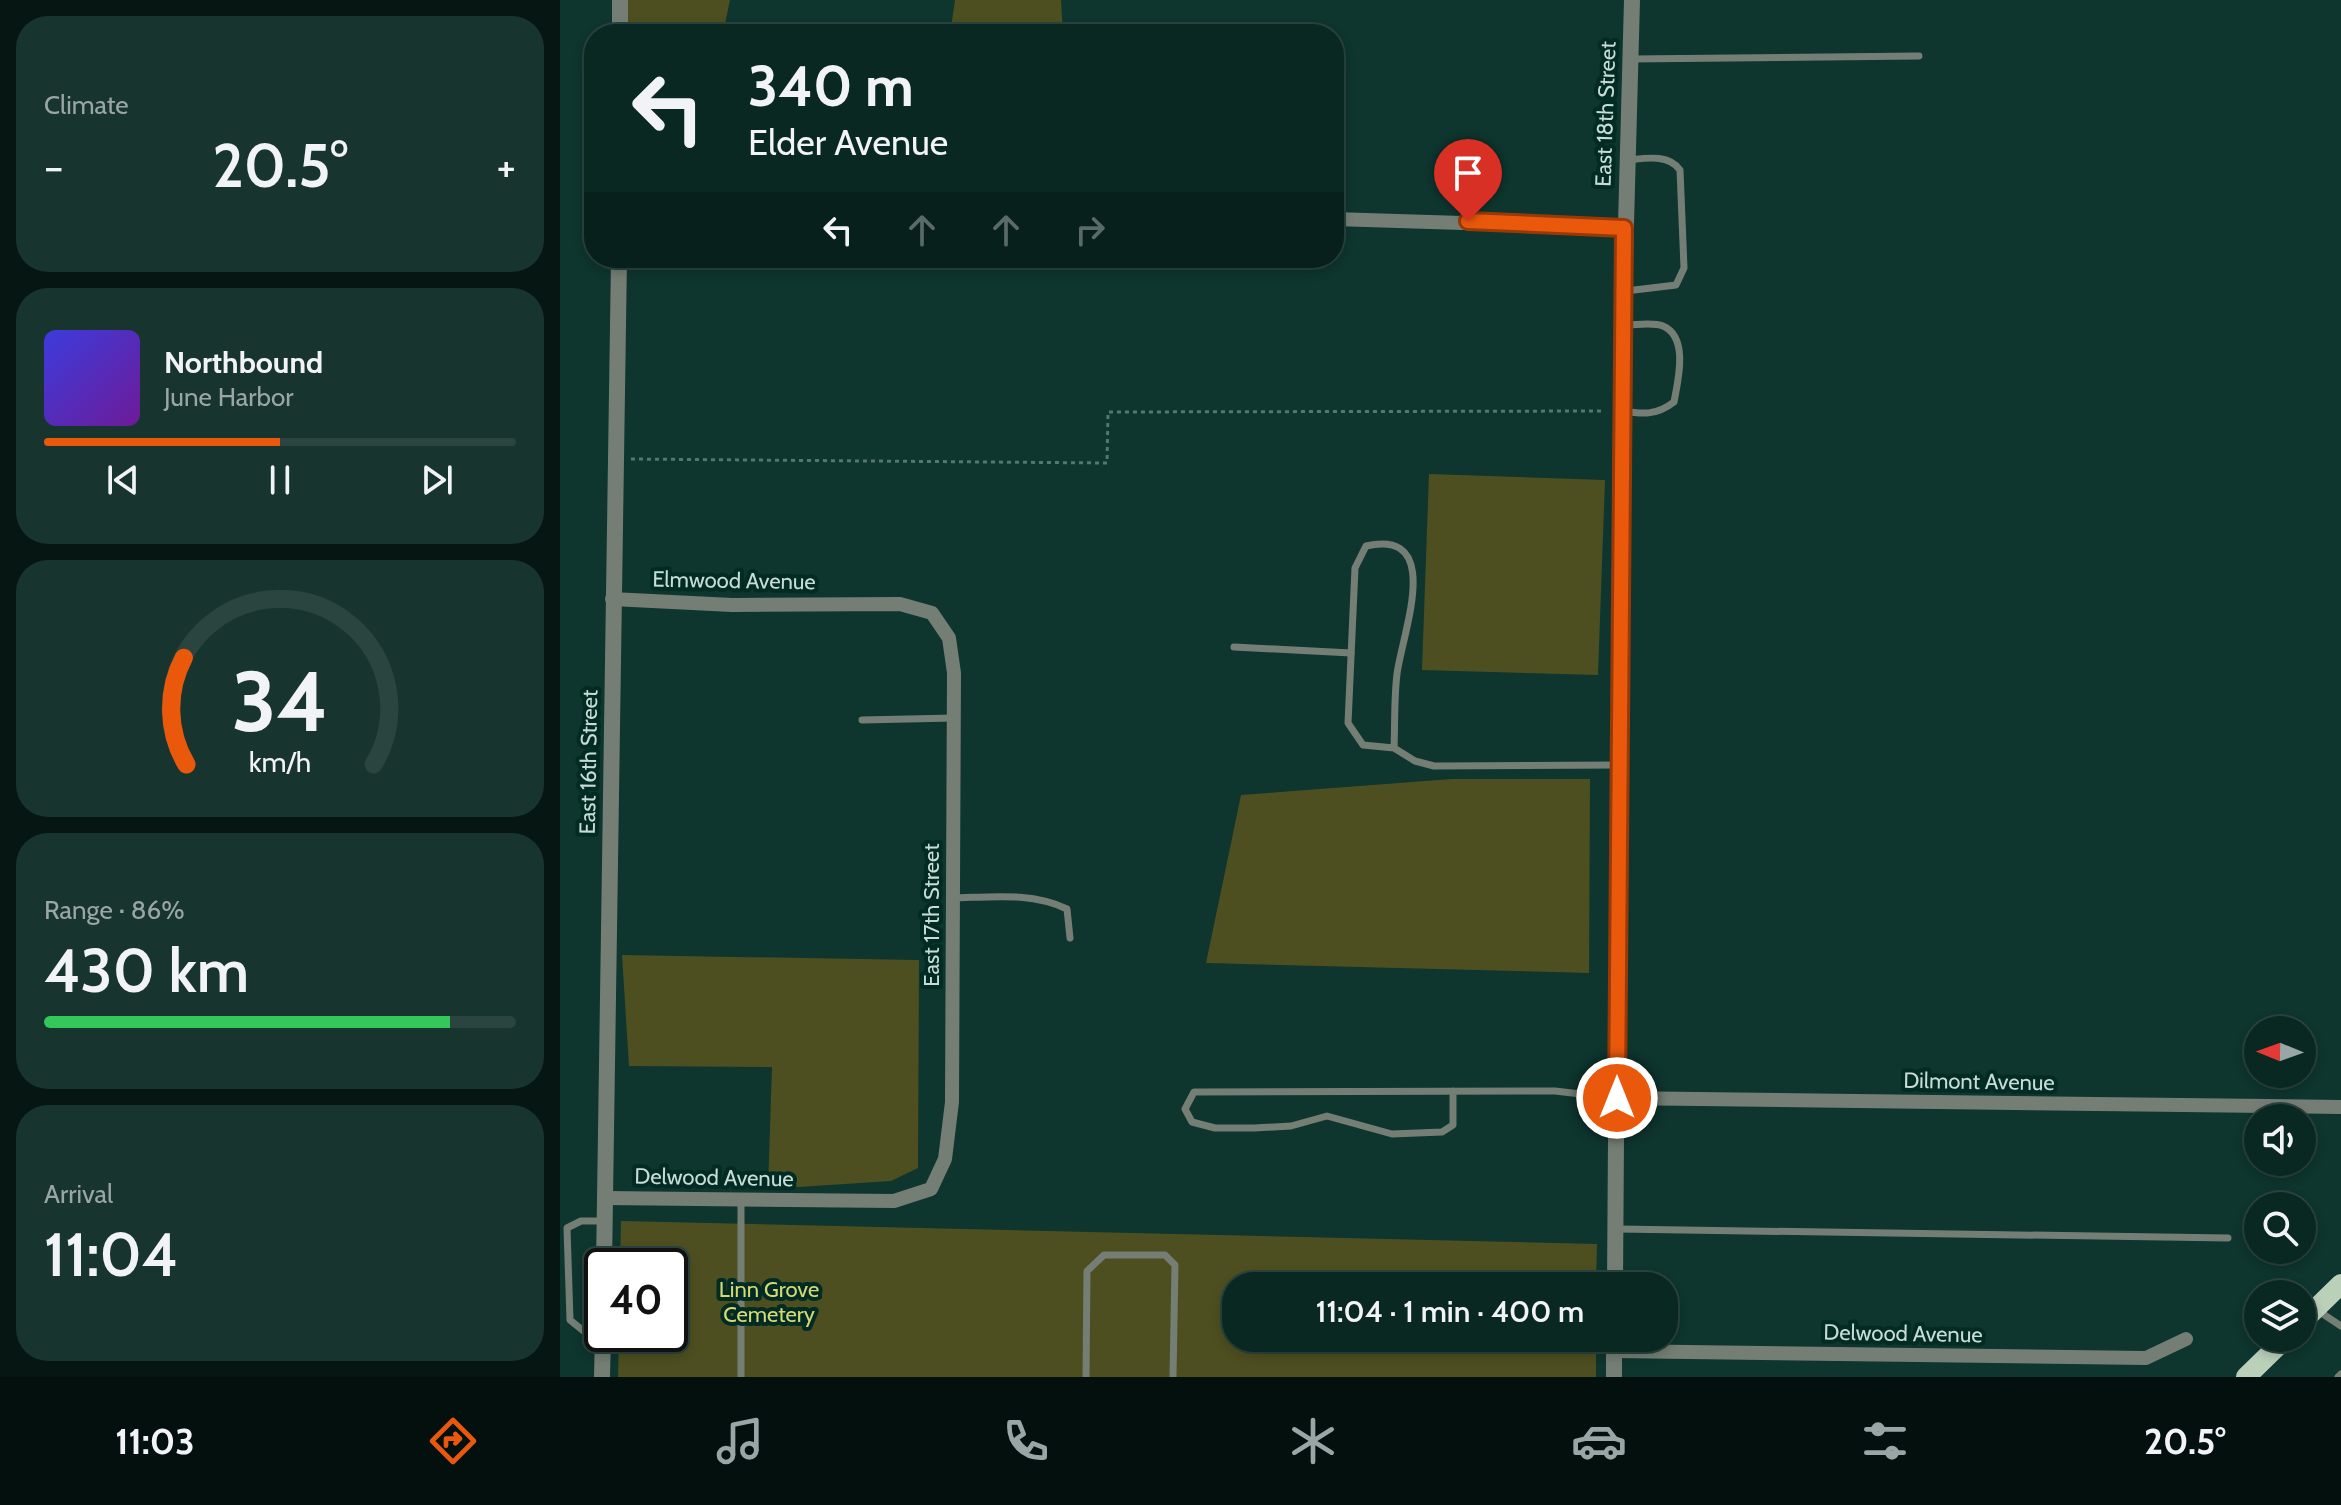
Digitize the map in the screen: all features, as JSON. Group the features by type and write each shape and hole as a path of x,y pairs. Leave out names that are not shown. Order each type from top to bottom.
{"main road":[{"path":"2316,1308 2341,1284"},
{"path":"2246,1377 2272,1352"}],"street":[{"path":"620,0 620,24"},
{"name":"East 18th Street","path":"1615,1272 1621,411 1632,0"},
{"path":"1344,219 1624,228"},
{"name":"East 16th Street","path":"604,1248 619,268"},
{"name":"Elmwood Avenue","path":"612,599 732,605 855,604"},
{"name":"East 17th Street","path":"824,1201 894,1201 931,1189 945,1159 952,1102 954,673 949,638 932,613 900,604 855,604"},
{"name":"Dilmont Avenue","path":"1617,1098 2341,1107"},
{"name":"Delwood Avenue","path":"605,1198 824,1201"},
{"name":"Delwood Avenue","path":"1678,1347 2146,1358 2186,1339"},
{"path":"602,1377 603,1352"},
{"path":"1614,1352 1614,1377"}],"lane":[{"path":"1629,59 1919,56"},
{"path":"1623,291 1666,289 1676,285 1684,268 1680,170 1675,163 1663,159 1626,160"},
{"path":"1621,411 1647,414 1658,412 1674,402 1679,344 1673,332 1661,325 1623,325"},
{"path":"1394,748 1397,670 1413,575 1410,556 1393,544 1366,546 1359,554 1348,723 1363,745 1394,748 1415,761 1434,766 1619,765"},
{"path":"1234,647 1351,653"},
{"path":"862,720 954,718"},
{"path":"953,898 1036,897 1052,902 1067,909 1070,938"},
{"path":"1453,1091 1453,1125 1442,1132 1392,1134 1327,1116 1291,1126 1215,1128 1192,1122 1185,1109 1194,1092 1453,1091 1555,1091 1617,1098"},
{"path":"741,1200 741,1377"},
{"path":"584,1331 570,1320 564,1227 581,1221 604,1221"},
{"path":"1615,1229 2228,1238"},
{"path":"1086,1377 1087,1271 1104,1255 1165,1255 1175,1265 1173,1377"},
{"path":"2316,1317 2341,1326"}],"path":[{"path":"617,459 1107,463 1108,412 1621,411"}],"green space":[{"path":"628,0 730,0 725,24 628,24"},
{"path":"955,0 1061,0 1062,24 951,24"},
{"path":"1429,474 1605,480 1598,675 1422,670"},
{"path":"1452,779 1590,779 1589,973 1206,963 1241,795"},
{"path":"622,955 919,960 918,1168 891,1181 768,1189 772,1067 629,1066"},
{"name":"Linn Grove Cemetery","path":"621,1221 1597,1244 1596,1272 1222,1272 1222,1352 1596,1352 1596,1377 618,1377 619,1352 688,1352 688,1248 620,1248"}],"route":[{"path":"1468,221 1624,228 1617,1098"}]}
